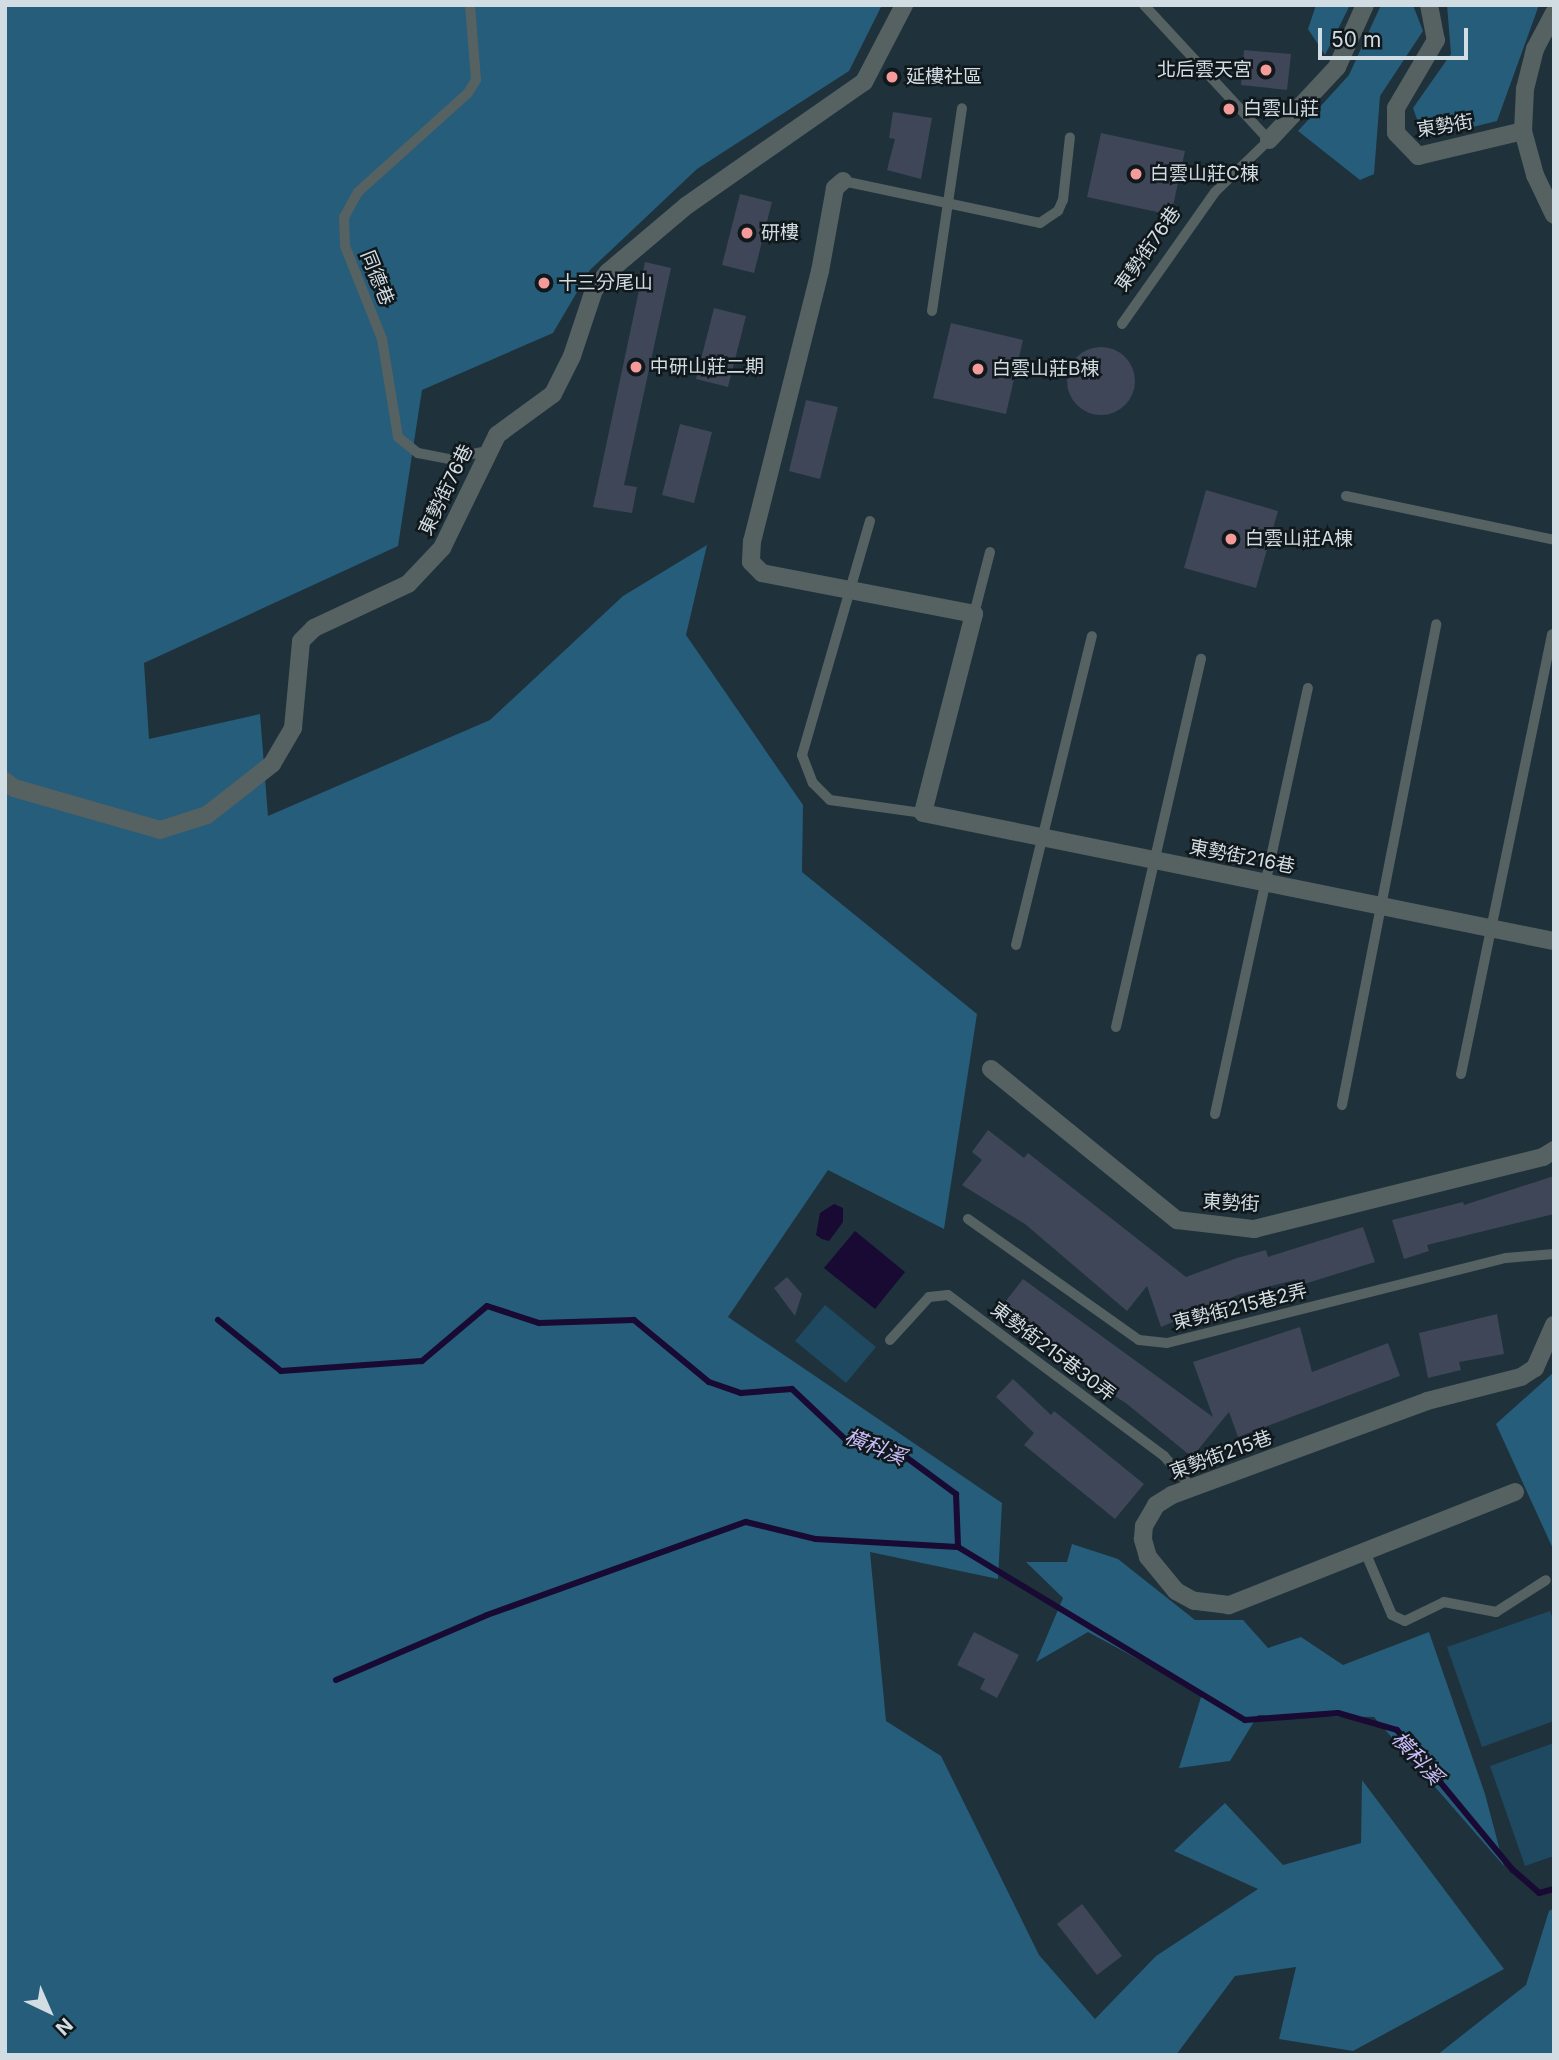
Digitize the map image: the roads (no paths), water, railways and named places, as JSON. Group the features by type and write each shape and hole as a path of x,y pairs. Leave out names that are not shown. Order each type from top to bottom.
{"street":[{"name":"東勢街76巷","path":"8,787 160,830 207,815 272,764 293,728 301,641 314,628 408,584 442,548 487,451 498,435 553,394 572,356 594,290 608,272 686,206 864,82 904,5"},
{"name":"東勢街76巷","path":"1269,140 1338,66 1365,5"},
{"name":"東勢街","path":"1429,5 1436,40 1396,108 1396,133 1418,156 1523,131"},
{"path":"1554,13 1535,49 1525,89 1523,131 1535,176 1554,215"},
{"path":"843,181 835,188 820,271 752,541 751,562 762,573 974,614 923,813"},
{"name":"東勢街216巷","path":"923,813 1554,941"},
{"name":"東勢街","path":"991,1069 1177,1220 1254,1229 1544,1157 1554,1150"},
{"name":"東勢街215巷","path":"1515,1492 1245,1601 1216,1605 1194,1601 1161,1577 1143,1539 1144,1526 1156,1505 1193,1489 1427,1401 1521,1377 1535,1368 1554,1325"}],"lane":[{"name":"同德巷","path":"470,5 476,80 468,93 358,192 344,217 345,246 382,339 398,437 418,453 449,459 487,451"},
{"path":"1144,5 1269,140"},
{"path":"932,311 962,108"},
{"path":"843,181 1041,223 1050,219 1063,200 1070,137"},
{"name":"東勢街76巷","path":"1122,324 1215,192 1269,140"},
{"path":"1346,496 1554,540"},
{"path":"870,521 802,755 813,783 830,800 923,813"},
{"path":"974,614 990,552"},
{"path":"1342,1105 1436,624"},
{"path":"1461,1073 1552,634"},
{"path":"1016,945 1092,636"},
{"path":"1116,1027 1201,659"},
{"path":"1215,1114 1308,688"},
{"name":"東勢街215巷2弄","path":"968,1219 1139,1340 1167,1343 1506,1258 1554,1254"},
{"name":"東勢街215巷30弄","path":"890,1340 929,1297 947,1296 1164,1456 1193,1489"},
{"path":"1366,1554 1392,1615 1405,1621 1444,1602 1496,1612 1546,1580"}],"waterway":[{"name":"橫科溪","path":"218,1320 281,1371 422,1361 487,1306 539,1323 634,1320 709,1382 741,1393 792,1389 845,1439 899,1452 956,1494 958,1547 1245,1720 1338,1713 1397,1730 1513,1870 1539,1893 1554,1889"},
{"path":"336,1680 487,1615 746,1522 816,1539 958,1547"}],"place":[{"name":"北后雲天宮","path":"1266,70"},
{"name":"延樓社區","path":"892,77"},
{"name":"白雲山莊","path":"1229,109"},
{"name":"白雲山莊C棟","path":"1136,174"},
{"name":"研樓","path":"747,233"},
{"name":"十三分尾山","path":"544,283"},
{"name":"中研山莊二期","path":"636,367"},
{"name":"白雲山莊B棟","path":"978,369"},
{"name":"白雲山莊A棟","path":"1231,539"}]}
